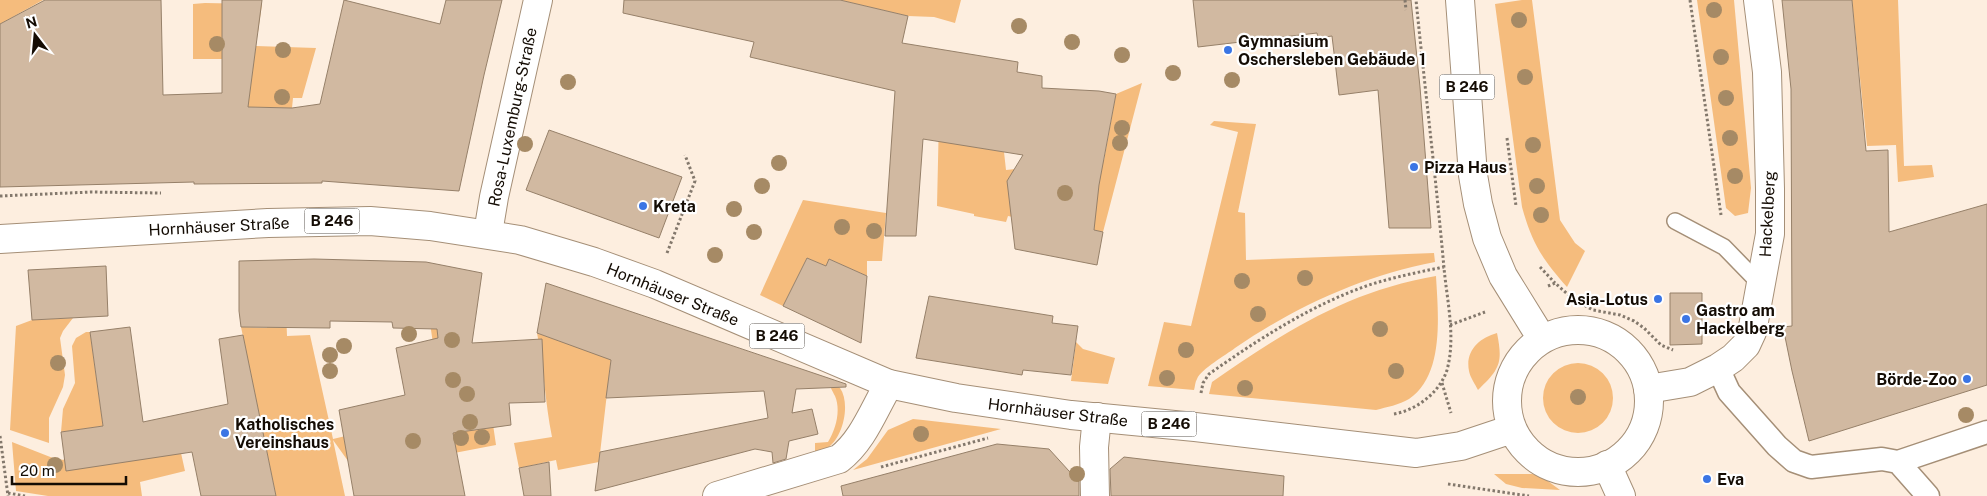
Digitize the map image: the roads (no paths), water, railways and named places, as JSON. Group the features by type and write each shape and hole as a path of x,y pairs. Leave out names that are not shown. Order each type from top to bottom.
{"main road":[{"name":"Rosa-Luxemburg-Straße","path":"488,234 494,198 538,0"},
{"name":"B 246","path":"1460,0 1478,204 1487,238 1503,276 1516,300 1542,339"},
{"name":"Hackelberg","path":"1648,389 1690,382 1718,368 1746,345 1752,332 1770,234 1767,72 1758,0"},
{"name":"Hornhäuser Straße","path":"0,238 268,223 370,221 422,225 488,234 552,249 655,284 889,384 956,398 1097,417 1416,453 1461,446 1512,429"},
{"path":"1563,330 1586,330 1608,336 1627,349 1641,367 1648,389 1648,410 1642,431 1631,448 1614,462 1595,470 1575,472 1555,468 1537,459 1527,450 1512,429 1506,404 1510,378 1522,355 1542,339 1563,330"},
{"path":"731,494 839,459 850,450 861,436 889,384"},
{"path":"1095,496 1094,447 1097,417"},
{"path":"1607,465 1621,496"}],"street":[{"path":"1718,368 1728,392 1777,446 1794,461 1811,468 1882,459 1898,462 1987,432"},
{"path":"1898,462 1928,496"}],"lane":[{"path":"1675,221 1724,247 1762,285"}],"place":[{"name":"Gymnasium Oschersleben Gebäude 1","path":"1228,50"},
{"name":"Pizza Haus","path":"1414,167"},
{"name":"Kreta","path":"643,206"},
{"name":"Asia-Lotus","path":"1658,299"},
{"name":"Gastro am Hackelberg","path":"1686,319"},
{"name":"Börde-Zoo","path":"1967,379"},
{"name":"Katholisches Vereinshaus","path":"225,433"},
{"name":"Eva","path":"1707,479"}]}
